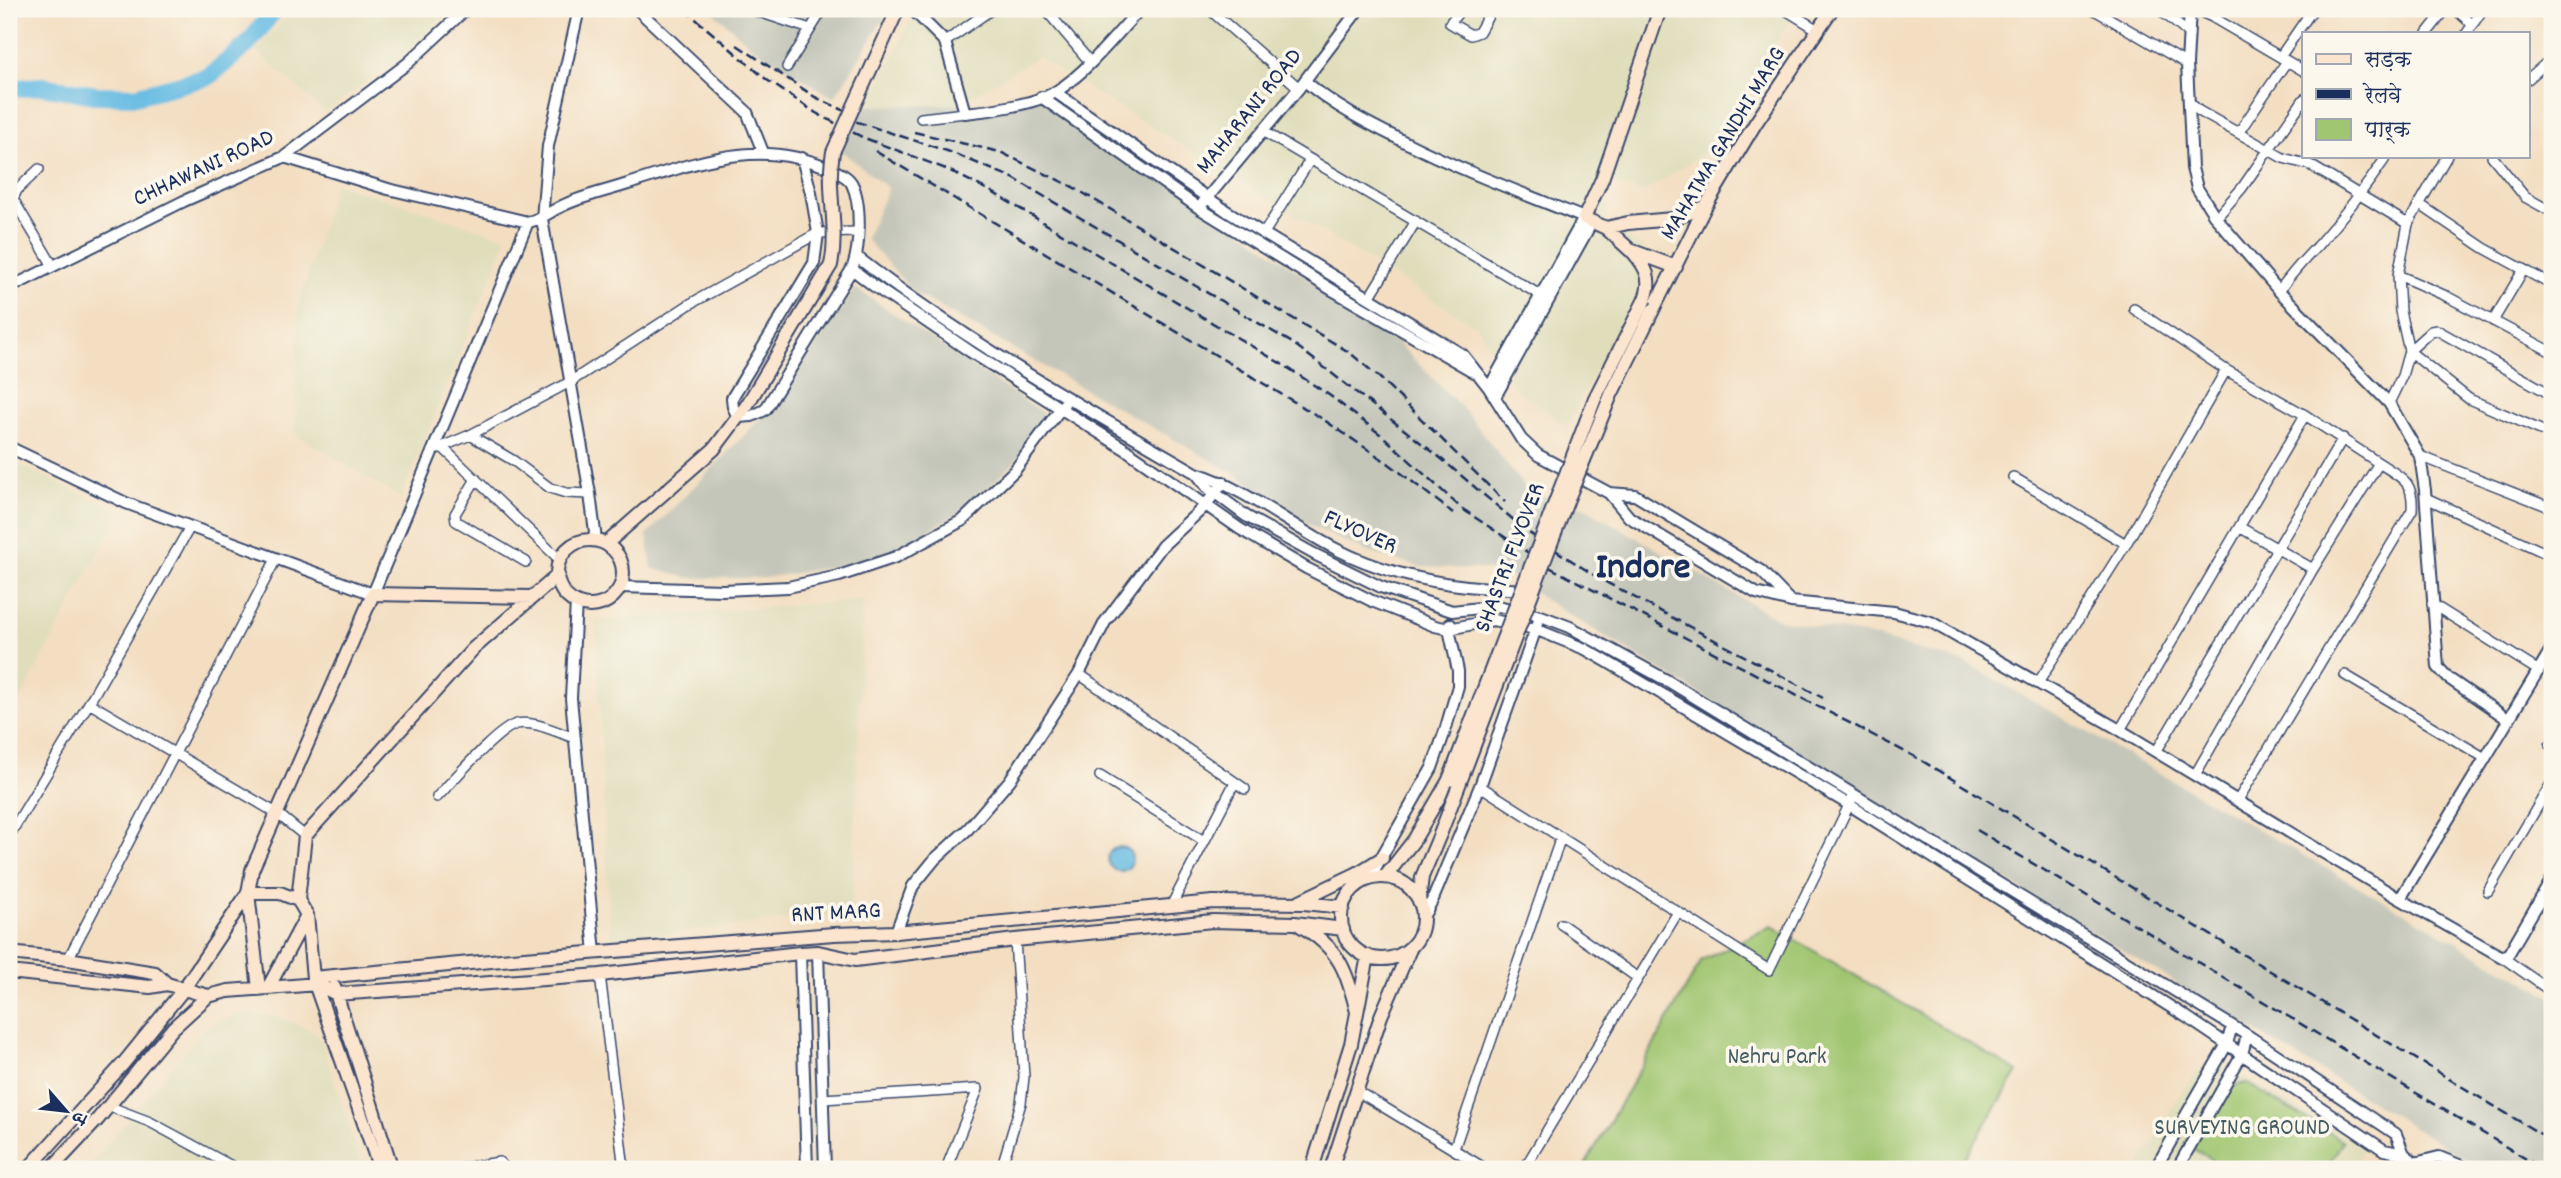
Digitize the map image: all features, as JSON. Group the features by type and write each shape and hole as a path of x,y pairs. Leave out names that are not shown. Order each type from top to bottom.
{"main road":[{"path":"601,542 618,555 622,562 620,587 614,596 596,605 576,602 563,591 558,575 560,560 566,551 575,544 601,542 714,449 747,405 831,264 835,227 829,173 833,152 898,9"},
{"path":"1660,9 1588,220 1606,228 1630,250 1676,267"},
{"name":"MAHATMA GANDHI MARG","path":"1676,267 1705,207 1755,124 1832,9"},
{"path":"1606,228 1672,219 1705,207"},
{"name":"SHASTRI FLYOVER","path":"1385,877 1424,823 1449,780 1595,398 1649,289 1649,279 1644,266 1630,250"},
{"name":"SHASTRI FLYOVER","path":"1419,901 1422,877 1568,499 1611,395 1676,267"},
{"path":"380,1169 315,981 307,915 298,900 305,836 473,649 558,575"},
{"path":"28,1169 123,1064 183,990 248,893 253,870 373,594 532,597"},
{"path":"1296,903 1356,874 1382,858"},
{"path":"1331,1169 1381,1016 1410,948 1420,932 1423,917 1419,901 1411,889 1399,881 1385,877 1369,879 1356,887 1343,907 1343,929 1349,943 1361,954 1378,959 1395,957 1410,948"},
{"path":"248,893 280,893 298,900"},
{"path":"248,893 264,989"},
{"name":"RNT MARG","path":"208,996 228,991 264,989 315,981 331,976 834,933 897,932 1213,902 1296,903 1343,907"},
{"path":"264,989 307,915"},
{"name":"RNT MARG","path":"336,994 800,958 855,960 1015,940 1213,920 1296,923 1343,929"},
{"path":"1296,923 1322,940 1339,958 1351,985 1358,1016"},
{"path":"9,953 155,973 167,984 208,996"},
{"path":"1312,1169 1342,1079 1358,1016 1368,956"},
{"path":"9,972 150,987 167,984"},
{"path":"331,976 392,1169"},
{"path":"315,981 336,994"},
{"path":"51,1169 173,1028 208,996"}],"street":[{"name":"CHHAWANI ROAD","path":"9,288 184,201 284,157 408,63 466,9"},
{"path":"579,9 548,146 542,219 590,494 601,542"},
{"path":"637,9 747,112 763,152"},
{"path":"750,9 810,29"},
{"path":"787,67 823,9"},
{"path":"912,9 945,43 965,113"},
{"path":"945,43 992,9"},
{"path":"1045,9 1090,62"},
{"path":"921,118 986,111 1055,92 1090,62 1140,9"},
{"path":"1209,9 1302,84 1369,124 1450,165 1588,220"},
{"name":"MAHARANI ROAD","path":"1199,208 1264,132 1359,9"},
{"path":"1461,9 1450,23 1471,35 1479,32 1490,11 1477,9"},
{"path":"1784,9 1818,30"},
{"path":"2093,9 2187,64"},
{"path":"2159,9 2189,34"},
{"path":"2302,70 2212,17 2192,9 2187,64 2192,168 2197,188 2216,218 2279,291 2389,403 2420,456 2426,498 2438,667 2448,678 2509,720"},
{"path":"2239,132 2313,9"},
{"path":"2428,32 2446,9"},
{"path":"2455,9 2470,29 2483,9"},
{"path":"2530,77 2551,61"},
{"path":"1055,92 1208,198 1463,355 1492,393 1521,439 1531,449 1547,461 1609,493 1629,517 1756,593 1791,602 1894,612 1931,622 2156,751 2400,899 2502,957 2552,992"},
{"path":"1041,97 1199,208 1334,291 1476,373"},
{"path":"2189,102 2199,111 2283,158 2310,165 2408,225"},
{"path":"2216,218 2242,188 2302,102"},
{"path":"1264,132 1540,295"},
{"path":"284,157 388,189 528,222 542,219 562,206 685,166 746,153 763,152 802,158 843,175 852,183 858,215 857,257 852,269 765,410 761,414 738,417 732,398 814,263 818,233 802,158"},
{"path":"2279,291 2298,263 2358,196 2386,158"},
{"path":"2389,403 2402,376 2409,351 2400,311 2398,275 2408,225 2444,158"},
{"path":"2494,158 2525,197 2552,212"},
{"path":"1264,233 1310,160"},
{"path":"39,169 17,190 13,199 53,266"},
{"path":"9,180 17,190"},
{"path":"2419,204 2484,248 2552,285"},
{"path":"1492,393 1540,295 1588,220"},
{"path":"1492,393 1588,220"},
{"path":"1369,298 1416,221"},
{"path":"9,447 126,503 373,594 437,449 528,222"},
{"path":"437,449 470,435 570,382 690,304 818,233 858,232"},
{"path":"857,257 879,276 1068,397 1196,473 1215,494 1246,516 1381,587 1452,611 1498,606 1541,616 1570,627 1668,681 2185,1016 2384,1150 2404,1154 2419,1166 2439,1157 2469,1169"},
{"path":"852,269 1060,410 1135,456 1205,506 1306,568 1415,619 1448,629 1493,620 1535,629 1574,644 1606,661 1851,799 2247,1035 2396,1135 2404,1154"},
{"path":"2493,321 2524,270"},
{"path":"2398,275 2446,296 2552,352"},
{"path":"2134,309 2226,370 2343,438 2403,479 2413,494 2412,510 2238,800"},
{"path":"2409,351 2431,331 2437,330 2552,395"},
{"path":"2409,351 2469,399 2552,435"},
{"path":"2038,683 2126,544 2226,370"},
{"path":"620,587 723,590 788,587 839,576 896,558 962,520 1015,470 1068,397"},
{"path":"2120,730 2305,415"},
{"path":"470,435 514,461 550,488 566,493 590,494"},
{"path":"2156,751 2343,438"},
{"path":"437,449 476,479 560,560"},
{"path":"2420,456 2552,509"},
{"path":"2195,775 2313,569 2379,463"},
{"name":"FLYOVER","path":"1196,473 1227,484 1339,551 1384,569 1470,587 1520,590"},
{"path":"2013,478 2126,544"},
{"path":"476,479 455,514 456,520 526,562"},
{"path":"897,932 913,886 1010,780 1079,674 1113,611 1162,547 1227,484"},
{"path":"1609,493 1635,495 1761,571 1791,602"},
{"path":"2426,498 2552,556"},
{"path":"9,836 190,527"},
{"path":"2241,528 2313,569"},
{"path":"68,959 276,559"},
{"path":"576,602 571,698 595,953"},
{"path":"2432,604 2539,671"},
{"path":"1369,879 1432,768 1445,732 1458,685 1458,671 1448,629 1452,611"},
{"path":"1423,917 1480,786 1541,616"},
{"path":"1606,661 1607,648"},
{"path":"2400,899 2552,648"},
{"path":"1079,674 1245,789"},
{"path":"2345,676 2485,758"},
{"path":"89,703 278,814 305,836"},
{"path":"437,797 503,730 518,723 575,738"},
{"path":"1100,776 1204,841"},
{"path":"1171,906 1235,782"},
{"path":"2488,891 2552,782"},
{"path":"1480,786 1769,970 1851,799"},
{"path":"1454,1149 1561,837"},
{"path":"2502,957 2509,953 2552,879"},
{"path":"1524,1169 1678,912"},
{"path":"1560,924 1638,978"},
{"path":"1001,1169 1021,1103 1024,1077 1015,940"},
{"path":"800,958 807,1169"},
{"path":"818,958 825,1169"},
{"path":"600,975 624,1169"},
{"path":"2155,1169 2227,1044 2232,1026"},
{"path":"2177,1169 2242,1055 2247,1035"},
{"path":"823,1099 978,1089 946,1169"},
{"path":"1357,1091 1486,1169"},
{"path":"108,1106 150,1122 237,1169"},
{"path":"459,1169 493,1162 499,1162 506,1169"}],"shaded area":[{"path":"294,9 451,9 397,61 325,112 256,51"},
{"path":"710,9 890,9 834,98 754,48"},
{"path":"917,9 1798,9 1705,152 1643,193 1611,182 1605,224 1643,247 1649,260 1630,305 1567,426 1514,387 1478,327 1037,57 950,109 866,109"},
{"path":"1031,91 1083,117 1397,342 1465,411 1529,493 1582,506 1779,620 1867,635 1966,663 2552,997 2552,1169 2484,1169 2474,1164 1545,600 1502,570 1421,567 1365,551 1313,527 1237,475 913,292 866,239 888,188 840,150 863,106 996,104"},
{"path":"335,183 507,238 401,498 296,434 298,308"},
{"path":"855,288 1050,418 1012,465 966,508 895,552 839,566 764,578 688,578 652,568 647,535 763,416 788,385"},
{"path":"9,460 120,512 12,715 9,712"},
{"path":"863,600 852,912 610,940 596,621"},
{"path":"244,1013 278,1017 307,1028 322,1041 362,1169 86,1169 207,1026"},
{"name":"SURVEYING GROUND","path":"2225,1066 2364,1147 2355,1169 2137,1169 2181,1093 2198,1071"}],"green space":[{"name":"Nehru Park","path":"1772,926 2018,1072 1958,1169 1583,1169 1702,960"},
{"name":"SURVEYING GROUND","path":"2246,1083 2343,1141 2326,1169 2228,1169 2185,1144 2223,1088"}],"water":[{"path":"1120,847 1129,850 1132,859 1129,868 1120,871 1111,868 1108,859 1111,850"}],"waterway":[{"path":"9,89 42,86 96,95 135,96 208,77 248,44 275,9"}],"railway":[{"path":"684,9 767,80 816,113 862,137 946,169 992,192 1285,366 1384,437 1461,508 1551,568 1919,759 2552,1141"},
{"path":"737,45 815,97 854,115"},
{"path":"842,117 950,152 1013,178 1294,344 1438,456 1529,533 1600,579 1823,698"},
{"path":"914,132 1000,152 1073,187 1349,352 1380,378 1505,502"},
{"path":"875,151 1321,418 1388,463 1453,513"},
{"path":"1977,830 2543,1169"}],"district":[{"name":"Indore","path":"1643,569"}]}
